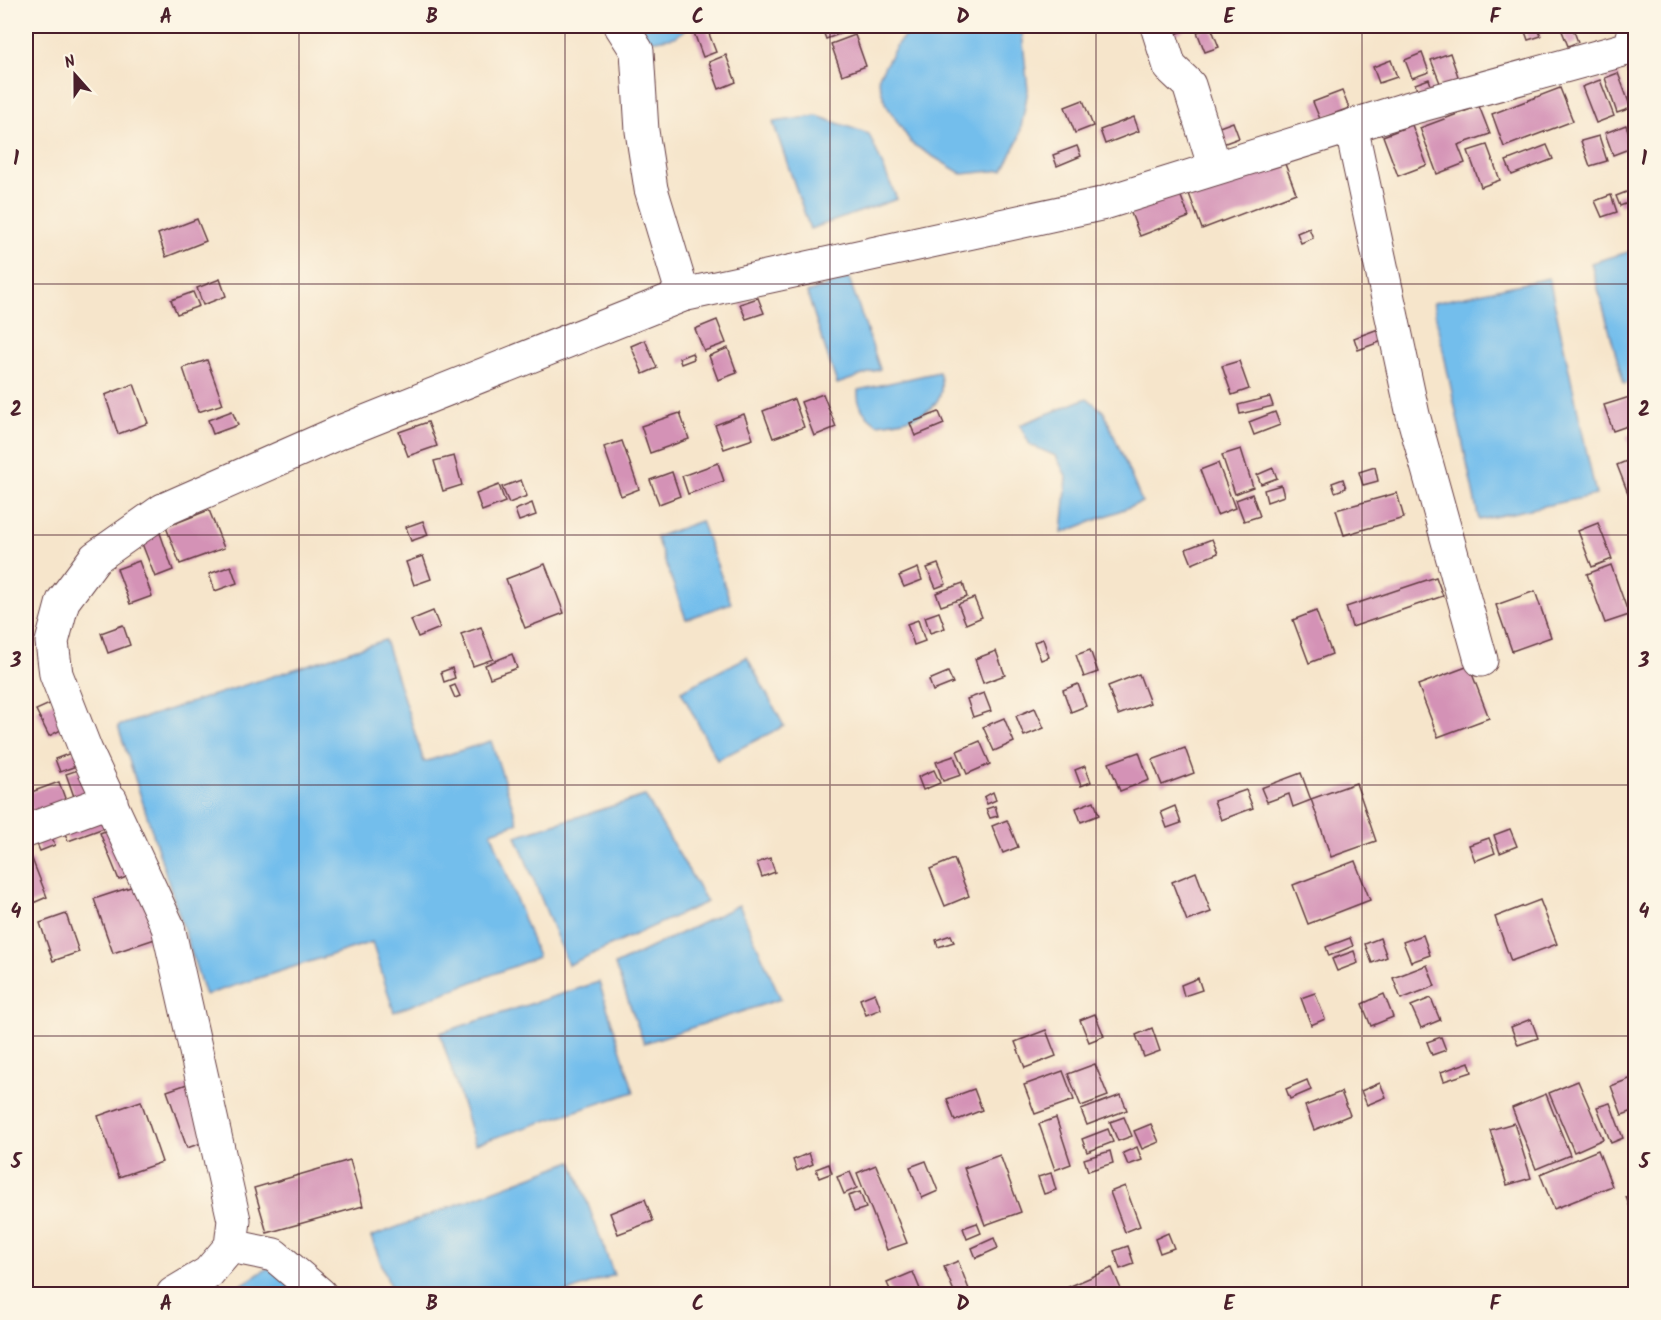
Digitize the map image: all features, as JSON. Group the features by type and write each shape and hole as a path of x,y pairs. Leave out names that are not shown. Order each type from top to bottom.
{"street":[{"path":"621,26 637,51 642,131 651,189 683,296"},
{"path":"1157,26 1170,67 1188,85 1215,168"},
{"path":"173,1294 208,1273 231,1246 234,1220 168,927 111,800 86,751 56,674 52,642 63,601 95,558 163,510 340,432 683,296 1101,204 1351,126 1630,48 1635,26"},
{"path":"1351,126 1413,415 1481,660"},
{"path":"26,831 111,800"},
{"path":"231,1246 274,1255 320,1294"}],"water":[{"path":"636,26 691,26 675,37 649,41"},
{"path":"915,26 1019,26 1022,33 1028,90 1019,139 1003,170 962,174 912,144 885,103 878,78 898,43"},
{"path":"817,116 869,134 897,199 810,229 773,122"},
{"path":"1635,250 1635,381 1624,384 1591,263"},
{"path":"849,278 880,369 837,384 807,293"},
{"path":"1549,278 1596,495 1479,520 1433,303"},
{"path":"939,372 941,386 939,397 933,406 914,417 877,424 860,406 858,390"},
{"path":"1087,398 1104,412 1142,502 1062,533 1067,478 1056,456 1030,445 1020,425"},
{"path":"701,521 731,603 686,619 656,537"},
{"path":"385,640 424,762 491,741 518,823 491,832 538,957 394,1012 372,942 205,995 118,726"},
{"path":"747,657 784,726 717,760 681,691"},
{"path":"645,796 707,902 568,965 516,836"},
{"path":"739,905 781,999 644,1043 615,965"},
{"path":"599,982 634,1092 475,1144 440,1033"},
{"path":"572,1161 614,1275 562,1294 393,1294 371,1237"},
{"path":"268,1268 306,1294 227,1294"}],"building":[{"path":"706,26 716,52 703,57 693,30"},
{"path":"821,26 861,26 826,39"},
{"path":"1167,26 1183,26 1185,30 1171,36"},
{"path":"1523,26 1537,26 1541,36 1528,40"},
{"path":"1560,26 1572,26 1578,42 1568,46"},
{"path":"1211,27 1219,47 1205,52 1197,32"},
{"path":"855,35 866,66 842,75 831,44"},
{"path":"1422,53 1429,72 1412,78 1405,60"},
{"path":"1450,53 1460,82 1442,88 1431,60"},
{"path":"726,55 736,82 719,89 709,62"},
{"path":"1391,60 1397,77 1379,83 1373,67"},
{"path":"1636,67 1636,92 1635,92 1629,69"},
{"path":"1618,73 1631,108 1617,113 1605,78"},
{"path":"1429,79 1434,94 1420,100 1415,84"},
{"path":"1600,80 1614,116 1596,123 1582,87"},
{"path":"1560,88 1573,121 1504,147 1492,114"},
{"path":"1342,91 1349,108 1320,119 1313,102"},
{"path":"1083,100 1093,126 1075,133 1065,107"},
{"path":"1479,106 1490,134 1458,145 1465,163 1437,174 1420,128"},
{"path":"1134,117 1139,131 1105,144 1100,130"},
{"path":"1233,122 1239,138 1220,145 1214,129"},
{"path":"1412,125 1427,165 1398,176 1383,136"},
{"path":"1626,125 1634,147 1613,155 1605,133"},
{"path":"1599,136 1607,161 1590,166 1581,141"},
{"path":"1487,145 1500,180 1481,187 1468,151"},
{"path":"1547,145 1553,159 1512,175 1506,161"},
{"path":"1077,146 1081,156 1057,166 1053,155"},
{"path":"1282,156 1296,193 1202,229 1188,191"},
{"path":"1178,189 1189,217 1140,236 1129,208"},
{"path":"1629,191 1633,201 1620,206 1616,196"},
{"path":"1611,195 1617,212 1602,217 1595,201"},
{"path":"197,219 206,241 166,257 158,234"},
{"path":"1309,228 1313,238 1301,243 1297,233"},
{"path":"220,279 226,296 203,305 197,288"},
{"path":"193,292 199,306 177,314 171,300"},
{"path":"758,298 764,313 746,319 740,304"},
{"path":"717,320 726,343 704,351 695,329"},
{"path":"1381,328 1385,340 1358,350 1354,338"},
{"path":"645,340 657,368 643,374 631,346"},
{"path":"728,348 737,373 718,380 709,356"},
{"path":"692,353 694,359 681,364 679,358"},
{"path":"207,360 223,404 198,412 183,368"},
{"path":"1239,361 1249,389 1232,395 1222,366"},
{"path":"134,384 148,423 118,434 105,395"},
{"path":"823,394 836,427 814,436 801,402"},
{"path":"1636,395 1636,423 1613,431 1604,405"},
{"path":"1270,397 1273,406 1240,414 1238,405"},
{"path":"794,399 804,427 773,438 763,411"},
{"path":"232,411 238,425 213,434 208,420"},
{"path":"939,412 944,424 915,436 910,423"},
{"path":"1275,412 1280,425 1254,435 1249,422"},
{"path":"680,413 689,439 650,453 641,426"},
{"path":"744,414 753,439 724,449 715,425"},
{"path":"428,422 437,446 408,456 399,432"},
{"path":"1636,433 1636,461 1635,461 1626,436"},
{"path":"622,441 639,489 621,496 604,447"},
{"path":"1241,449 1253,487 1235,494 1222,455"},
{"path":"454,456 462,485 443,491 434,461"},
{"path":"1629,460 1636,476 1636,490 1628,493 1617,465"},
{"path":"718,463 724,481 688,494 682,476"},
{"path":"1218,463 1235,508 1217,515 1200,470"},
{"path":"1375,467 1378,481 1363,485 1359,472"},
{"path":"1273,468 1277,478 1261,484 1257,475"},
{"path":"672,472 680,496 659,504 650,480"},
{"path":"1343,479 1346,488 1335,492 1332,483"},
{"path":"521,480 527,496 509,503 502,487"},
{"path":"499,485 505,502 482,511 476,494"},
{"path":"1281,485 1284,496 1267,502 1264,490"},
{"path":"1397,493 1404,518 1344,535 1336,510"},
{"path":"1252,494 1260,516 1244,521 1236,500"},
{"path":"532,503 536,515 519,521 515,510"},
{"path":"209,510 224,548 180,564 166,527"},
{"path":"423,521 428,535 411,541 406,527"},
{"path":"1598,523 1612,559 1592,567 1578,531"},
{"path":"160,533 173,570 155,577 141,541"},
{"path":"1212,539 1218,553 1192,564 1186,549"},
{"path":"423,556 431,579 414,585 406,562"},
{"path":"139,561 152,596 130,604 117,569"},
{"path":"545,564 564,613 525,628 506,579"},
{"path":"938,564 946,584 936,588 927,568"},
{"path":"1611,565 1629,615 1605,623 1587,574"},
{"path":"231,566 237,583 215,591 209,574"},
{"path":"918,568 922,580 904,587 899,576"},
{"path":"1436,577 1443,596 1352,627 1346,607"},
{"path":"963,583 967,597 941,606 936,593"},
{"path":"1535,591 1551,637 1512,651 1496,605"},
{"path":"974,598 982,617 966,624 958,604"},
{"path":"433,611 440,628 418,637 411,620"},
{"path":"1316,611 1332,654 1309,663 1293,620"},
{"path":"939,612 945,628 930,633 925,617"},
{"path":"918,620 925,641 914,645 907,624"},
{"path":"123,625 130,645 108,653 101,633"},
{"path":"481,627 493,659 473,666 461,634"},
{"path":"1043,639 1049,657 1041,660 1034,642"},
{"path":"1090,650 1098,672 1084,677 1076,655"},
{"path":"996,651 1005,675 983,683 975,659"},
{"path":"512,654 517,668 490,678 485,665"},
{"path":"1469,666 1489,718 1438,737 1418,685"},
{"path":"452,668 455,678 444,682 441,672"},
{"path":"948,672 953,683 933,691 929,680"},
{"path":"1139,674 1150,703 1118,715 1108,686"},
{"path":"1078,684 1086,706 1071,712 1063,690"},
{"path":"455,685 460,696 455,698 450,687"},
{"path":"984,693 991,711 973,717 967,699"},
{"path":"54,702 67,727 49,736 36,710"},
{"path":"1035,708 1044,728 1024,736 1016,716"},
{"path":"1004,718 1014,742 994,751 983,727"},
{"path":"980,741 990,764 967,774 957,751"},
{"path":"1185,748 1194,773 1162,785 1152,760"},
{"path":"79,750 84,763 60,772 55,759"},
{"path":"1139,752 1149,780 1120,791 1109,763"},
{"path":"954,756 961,775 943,781 936,762"},
{"path":"1085,766 1091,782 1081,786 1075,770"},
{"path":"87,767 97,798 77,805 66,774"},
{"path":"934,770 940,783 923,790 918,777"},
{"path":"1301,773 1311,800 1293,807 1289,794 1267,802 1261,788"},
{"path":"59,782 70,812 37,824 26,794"},
{"path":"1356,783 1376,841 1331,857 1311,799"},
{"path":"1246,790 1253,808 1221,820 1214,801"},
{"path":"993,792 996,800 987,804 984,797"},
{"path":"1094,801 1099,815 1081,822 1076,808"},
{"path":"995,806 998,816 990,818 986,809"},
{"path":"1175,806 1181,823 1167,828 1161,812"},
{"path":"109,808 115,824 68,841 62,826"},
{"path":"1007,820 1018,847 1003,853 992,826"},
{"path":"121,825 139,872 119,880 100,833"},
{"path":"1510,829 1517,846 1500,853 1494,835"},
{"path":"49,831 55,845 40,851 34,837"},
{"path":"1489,838 1495,853 1475,861 1469,845"},
{"path":"770,858 775,872 762,877 757,863"},
{"path":"32,859 47,897 26,906 26,861"},
{"path":"954,859 969,896 945,906 930,869"},
{"path":"1355,861 1370,900 1308,924 1293,885"},
{"path":"1196,872 1211,912 1187,921 1172,882"},
{"path":"140,884 158,938 113,953 94,899"},
{"path":"1540,900 1557,944 1511,961 1495,917"},
{"path":"66,914 79,952 53,961 40,923"},
{"path":"951,935 954,942 938,947 936,940"},
{"path":"1423,935 1430,955 1411,962 1403,942"},
{"path":"1350,938 1353,946 1329,956 1326,947"},
{"path":"1380,938 1387,957 1372,963 1365,944"},
{"path":"1354,951 1358,963 1337,971 1332,959"},
{"path":"1427,965 1435,986 1401,999 1393,978"},
{"path":"1198,978 1202,990 1184,996 1181,985"},
{"path":"875,993 881,1009 866,1015 860,999"},
{"path":"1315,993 1325,1019 1311,1025 1301,998"},
{"path":"1384,994 1393,1017 1371,1026 1362,1004"},
{"path":"1431,998 1440,1020 1421,1028 1411,1006"},
{"path":"1095,1014 1104,1036 1089,1042 1080,1020"},
{"path":"1531,1019 1538,1038 1518,1045 1511,1027"},
{"path":"1152,1028 1160,1051 1144,1057 1136,1035"},
{"path":"1046,1030 1056,1056 1025,1068 1015,1042"},
{"path":"1441,1037 1446,1050 1432,1055 1427,1042"},
{"path":"1469,1062 1472,1072 1444,1081 1441,1072"},
{"path":"1095,1064 1108,1096 1081,1106 1068,1074"},
{"path":"1063,1071 1074,1100 1035,1114 1024,1085"},
{"path":"1632,1078 1636,1086 1636,1110 1622,1115 1611,1086"},
{"path":"1307,1080 1311,1090 1290,1099 1286,1089"},
{"path":"1578,1081 1603,1139 1574,1152 1549,1093"},
{"path":"193,1082 213,1139 187,1148 167,1091"},
{"path":"1380,1083 1386,1097 1367,1105 1361,1091"},
{"path":"974,1089 982,1110 955,1121 947,1099"},
{"path":"1341,1092 1350,1115 1314,1130 1305,1106"},
{"path":"1546,1094 1570,1155 1536,1169 1512,1108"},
{"path":"1121,1095 1127,1110 1087,1125 1081,1110"},
{"path":"141,1101 162,1162 119,1177 98,1116"},
{"path":"1610,1103 1623,1138 1611,1143 1597,1107"},
{"path":"1124,1117 1132,1136 1118,1141 1110,1122"},
{"path":"1056,1118 1071,1164 1055,1170 1039,1124"},
{"path":"1514,1123 1531,1178 1507,1185 1490,1130"},
{"path":"1151,1124 1159,1142 1142,1149 1134,1131"},
{"path":"1108,1129 1113,1142 1087,1152 1082,1139"},
{"path":"1137,1147 1142,1160 1128,1165 1123,1153"},
{"path":"1598,1150 1612,1186 1554,1209 1540,1174"},
{"path":"1110,1151 1113,1163 1088,1171 1084,1159"},
{"path":"809,1153 813,1164 797,1171 793,1160"},
{"path":"1000,1155 1021,1212 985,1225 964,1168"},
{"path":"350,1160 363,1206 267,1233 254,1188"},
{"path":"926,1161 938,1191 922,1198 910,1167"},
{"path":"829,1164 832,1173 819,1178 816,1169"},
{"path":"876,1165 907,1243 887,1250 857,1173"},
{"path":"850,1172 857,1188 844,1194 837,1177"},
{"path":"1051,1173 1056,1190 1044,1194 1038,1177"},
{"path":"1125,1186 1140,1226 1125,1232 1110,1192"},
{"path":"860,1192 866,1208 854,1212 848,1196"},
{"path":"1636,1193 1636,1220 1635,1220 1626,1197"},
{"path":"645,1199 653,1221 618,1234 610,1213"},
{"path":"977,1223 981,1233 967,1239 963,1228"},
{"path":"1168,1233 1174,1248 1160,1253 1155,1239"},
{"path":"994,1238 998,1248 976,1258 972,1248"},
{"path":"1128,1246 1134,1264 1120,1269 1114,1251"},
{"path":"958,1261 970,1292 963,1294 955,1294 944,1267"},
{"path":"1112,1268 1123,1294 1066,1294 1064,1289"},
{"path":"913,1272 922,1294 892,1294 887,1283"}]}
